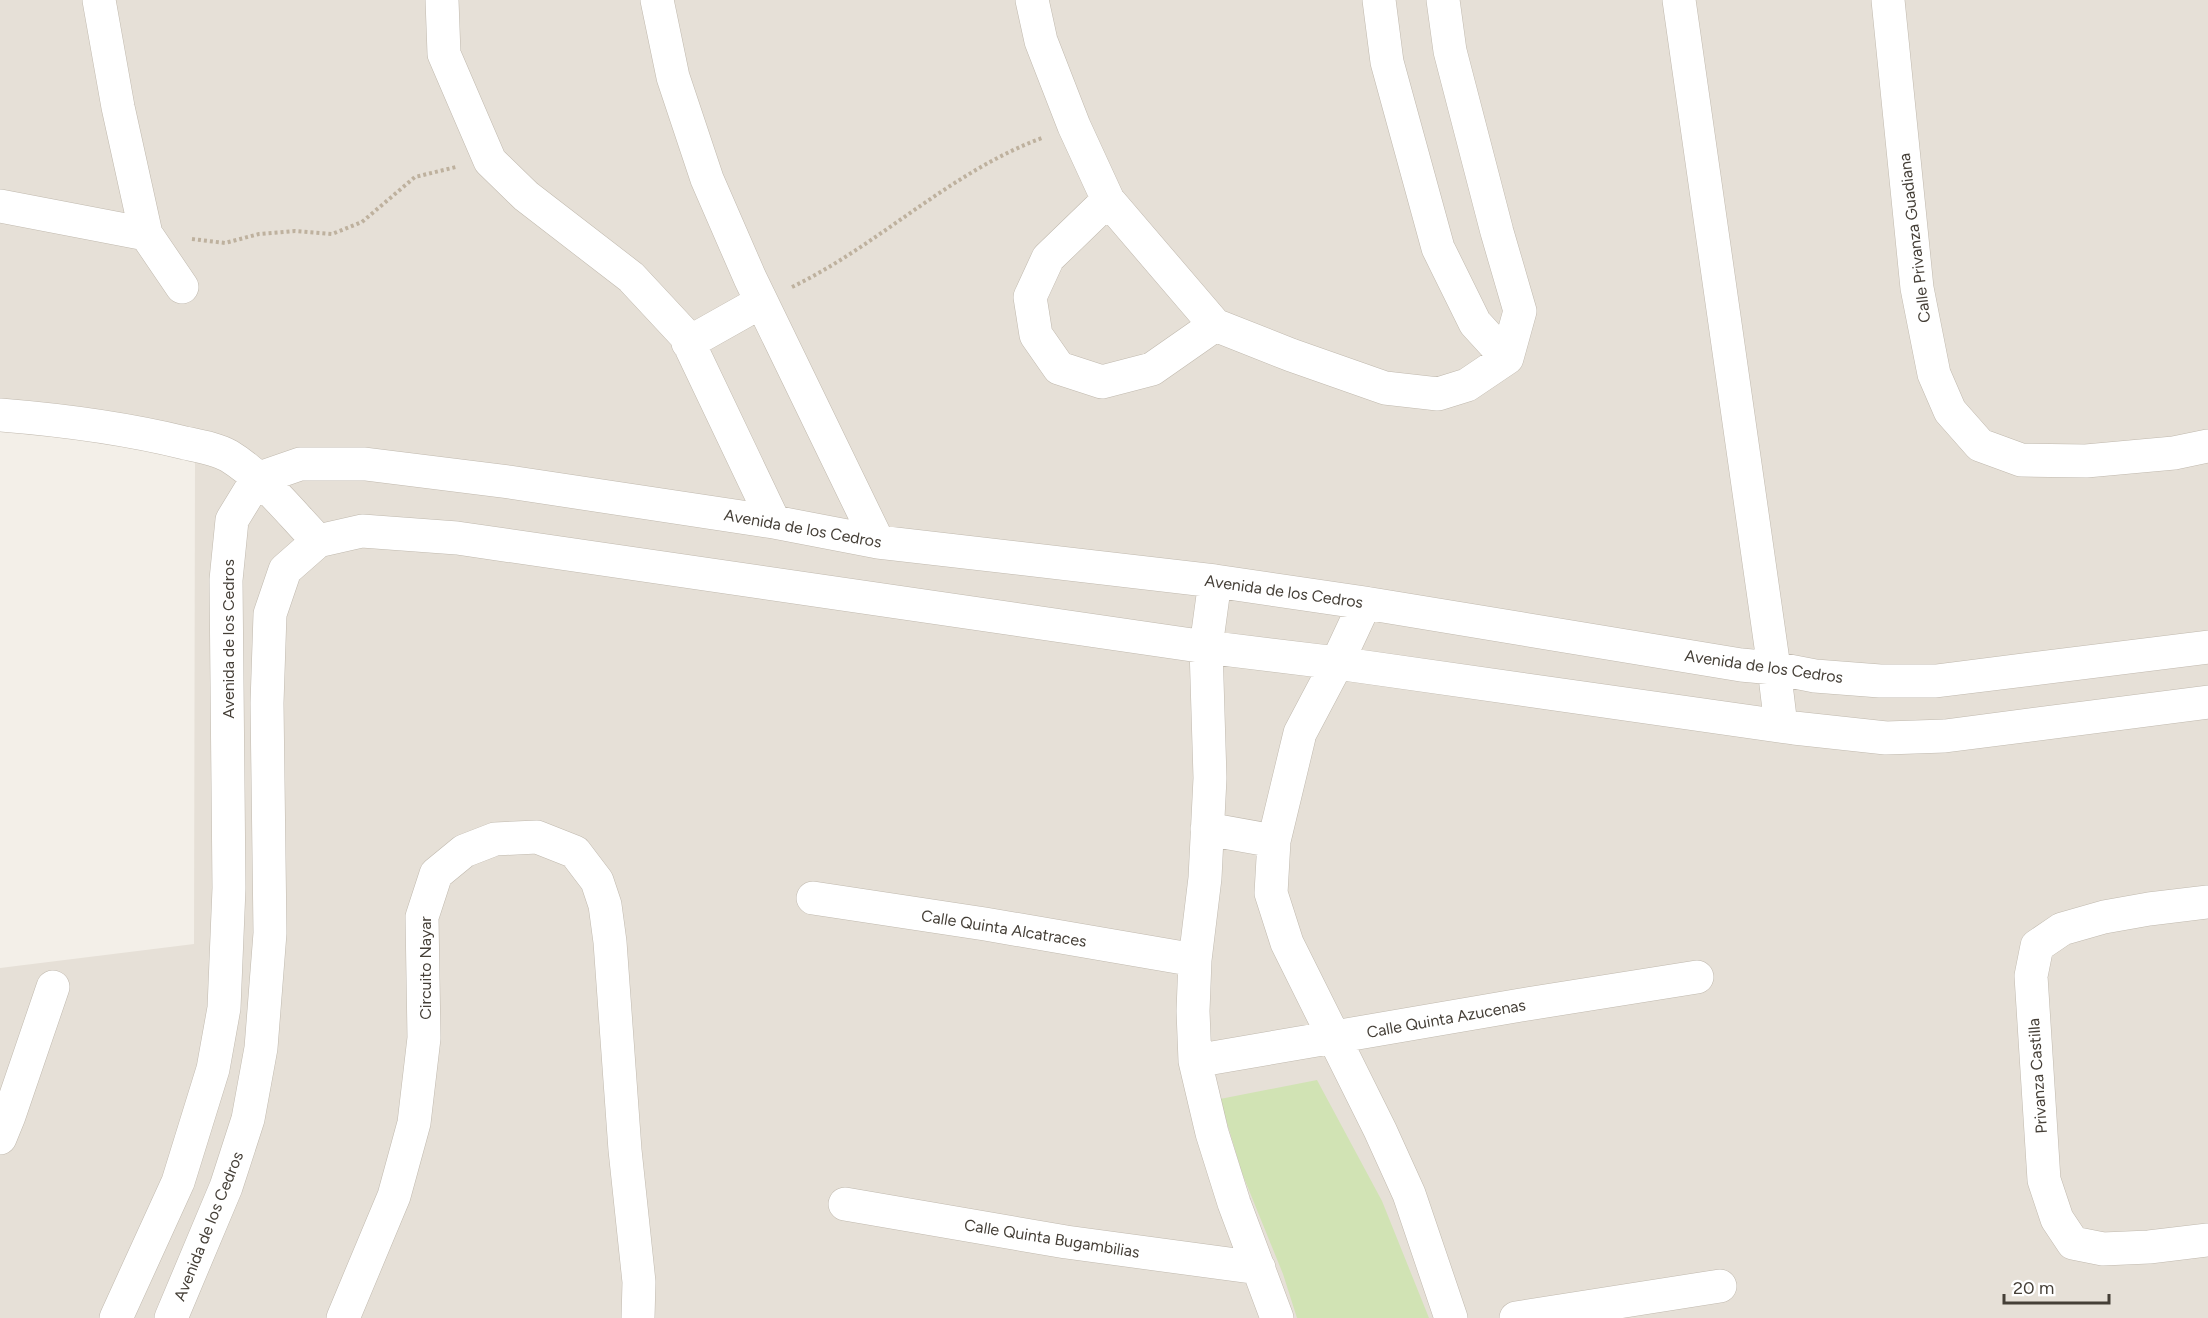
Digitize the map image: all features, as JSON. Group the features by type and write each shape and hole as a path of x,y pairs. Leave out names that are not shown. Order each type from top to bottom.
{"street":[{"path":"99,0 118,107 146,234 182,287"},
{"path":"442,0 444,54 490,161 526,195 631,277 685,335 774,522"},
{"path":"657,0 673,77 707,179 761,302 878,542"},
{"path":"1032,0 1041,41 1074,126 1108,200 1215,325 1385,388 1438,394 1467,385 1507,358 1520,311 1450,51 1443,0"},
{"path":"1379,0 1388,62 1438,248 1475,322 1507,358"},
{"path":"1679,0 1781,726"},
{"name":"Calle Privanza Guadiana","path":"1888,0 1917,288 1934,374 1950,411 1980,445 2021,460 2086,461 2174,453 2208,446"},
{"path":"1108,200 1048,258 1030,297 1036,335 1059,368 1101,382 1152,369 1215,325"},
{"path":"0,206 146,234"},
{"path":"688,342 761,302"},
{"path":"0,415 119,430 189,444 227,455 257,479 318,540 362,531 457,538 1206,647 1337,663 1781,726 1886,738 1945,736 2208,702"},
{"name":"Avenida de los Cedros","path":"116,1318 178,1182 213,1069 224,1008 229,888 226,580 232,520 257,479 300,464 365,464 509,482 774,522 878,542 1215,581 1365,603 1815,676 1880,681 1936,681 2208,646"},
{"name":"Avenida de los Cedros","path":"171,1318 226,1187 250,1107 261,1048 270,933 267,703 270,614 285,570 318,540"},
{"path":"1215,581 1206,647 1210,778 1205,878 1195,960 1193,1011 1195,1061 1212,1133 1231,1193 1277,1318"},
{"path":"1365,603 1300,733 1274,842 1271,892 1287,943 1409,1194 1451,1318"},
{"path":"1207,829 1274,842"},
{"name":"Circuito Nayar","path":"343,1318 394,1196 414,1123 424,1038 422,917 436,874 464,851 495,839 537,837 575,852 597,881 605,905 610,942 625,1150 639,1282 638,1318"},
{"name":"Calle Quinta Alcatraces","path":"813,898 1195,960"},
{"name":"Privanza Castilla","path":"2208,902 2104,917 2062,929 2037,946 2031,976 2044,1180 2057,1219 2062,1227 2073,1243 2103,1249 2148,1247 2208,1240"},
{"name":"Calle Quinta Azucenas","path":"1195,1061 1696,977"},
{"path":"3,1123 53,987"},
{"name":"Calle Quinta Bugambilias","path":"845,1204 1066,1242 1259,1268"},
{"path":"1516,1318 1720,1286"}],"path":[{"path":"761,302 821,273 971,173 1024,145 1074,126"},
{"path":"146,234 225,243 268,233 295,231 332,234 362,222 415,177 457,166 490,161"}],"shaded area":[{"path":"0,0 2208,0 2208,1318 0,1318 0,968 194,944 195,462 0,411"}],"green space":[{"path":"1317,1080 1382,1201 1429,1318 1297,1318 1283,1274 1242,1173 1220,1099"}]}
